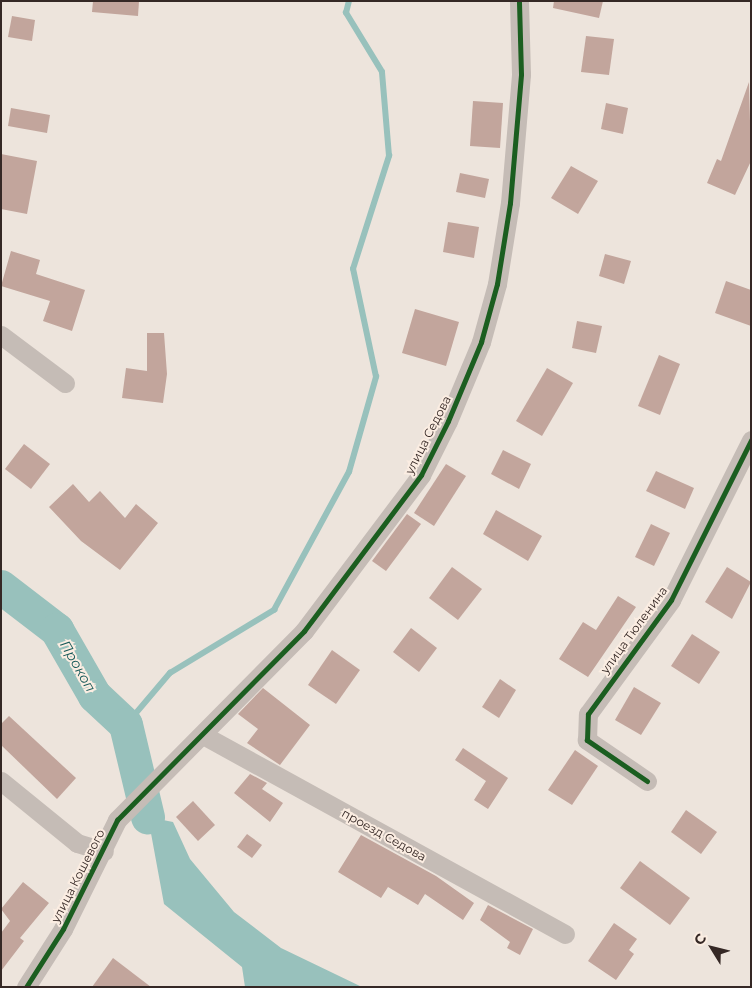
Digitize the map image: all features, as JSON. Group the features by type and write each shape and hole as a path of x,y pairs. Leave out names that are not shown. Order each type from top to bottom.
{"street":[{"name":"улица Седова","path":"151,785 304,632 421,475 448,421 482,342 497,284 510,204 520,83 519,1"},
{"path":"1,335 65,382"},
{"name":"улица Тюленина","path":"647,781 587,740 588,714 671,600 751,440"},
{"name":"проезд Седова","path":"203,735 565,934"},
{"path":"1,781 76,843 104,851"},
{"name":"улица Кошевого","path":"26,987 104,851 117,820 151,785"}],"water":[{"path":"148,817 173,822 190,859 234,912 281,948 362,987 245,987 242,967 164,904"}],"building":[{"path":"93,1 139,1 138,16 92,12"},
{"path":"554,1 603,1 599,18 553,8"},
{"path":"12,16 35,20 32,41 8,37"},
{"path":"586,36 614,39 609,75 581,72"},
{"path":"749,82 751,161 735,195 707,183 717,159 721,161"},
{"path":"473,101 503,103 500,148 470,146"},
{"path":"606,103 628,108 623,134 601,129"},
{"path":"11,108 50,115 47,133 8,126"},
{"path":"1,154 37,161 27,214 1,209"},
{"path":"571,166 598,181 578,214 551,198"},
{"path":"460,173 489,179 485,198 456,192"},
{"path":"448,222 479,227 474,258 443,252"},
{"path":"11,251 40,260 36,274 85,290 72,331 43,321 50,301 1,286"},
{"path":"605,254 631,261 624,284 599,276"},
{"path":"726,281 751,290 751,326 715,313"},
{"path":"415,309 459,322 446,366 402,353"},
{"path":"577,321 602,326 596,353 572,348"},
{"path":"147,333 164,333 167,374 163,403 122,398 126,368 147,371"},
{"path":"659,355 680,364 660,415 638,406"},
{"path":"547,368 573,383 542,436 516,421"},
{"path":"24,444 50,464 31,489 5,469"},
{"path":"503,450 531,464 519,489 491,474"},
{"path":"446,464 466,476 434,526 414,513"},
{"path":"656,471 694,488 685,509 646,491"},
{"path":"73,484 89,502 100,491 125,518 136,504 158,523 120,570 81,541 49,507"},
{"path":"496,510 542,536 528,561 483,534"},
{"path":"407,514 421,524 386,571 372,561"},
{"path":"651,524 670,533 654,566 635,557"},
{"path":"452,567 482,589 458,620 429,598"},
{"path":"727,567 751,582 732,619 705,602"},
{"path":"618,596 636,607 588,677 559,659 583,622 596,630"},
{"path":"411,628 437,648 419,672 393,652"},
{"path":"692,634 720,652 699,684 671,666"},
{"path":"332,650 360,670 336,704 308,685"},
{"path":"500,679 516,690 499,718 482,707"},
{"path":"634,687 661,703 641,735 615,720"},
{"path":"263,688 310,725 280,765 247,743 258,729 238,714"},
{"path":"9,716 76,778 57,799 1,745 1,724"},
{"path":"463,748 508,778 488,809 474,800 486,781 455,760"},
{"path":"575,750 598,766 572,805 548,790"},
{"path":"250,774 267,783 262,789 283,803 270,822 234,793"},
{"path":"193,801 215,825 198,841 176,817"},
{"path":"686,810 717,832 701,854 671,832"},
{"path":"247,834 262,845 252,858 237,847"},
{"path":"361,835 436,876 474,903 463,920 425,894 418,905 388,887 381,898 338,872"},
{"path":"640,861 690,898 670,925 620,888"},
{"path":"23,882 49,903 20,938 24,941 1,971 1,933 10,921 1,909"},
{"path":"488,905 533,929 520,955 507,948 510,942 480,920"},
{"path":"614,923 637,939 629,950 634,954 616,980 588,961"},
{"path":"113,958 151,987 92,987"}],"waterway":[{"path":"126,725 170,673 274,610 349,472 376,377 353,269 389,156 382,72 346,13 349,1"},
{"name":"Прокоп","path":"1,587 57,630 95,696 126,725 148,817"}],"cycle path":[{"path":"26,987 63,929 117,820 304,631 421,475 448,421 481,342 497,284 510,203 521,74 519,1"},
{"path":"647,781 587,740 588,714 671,600 751,440"}]}
